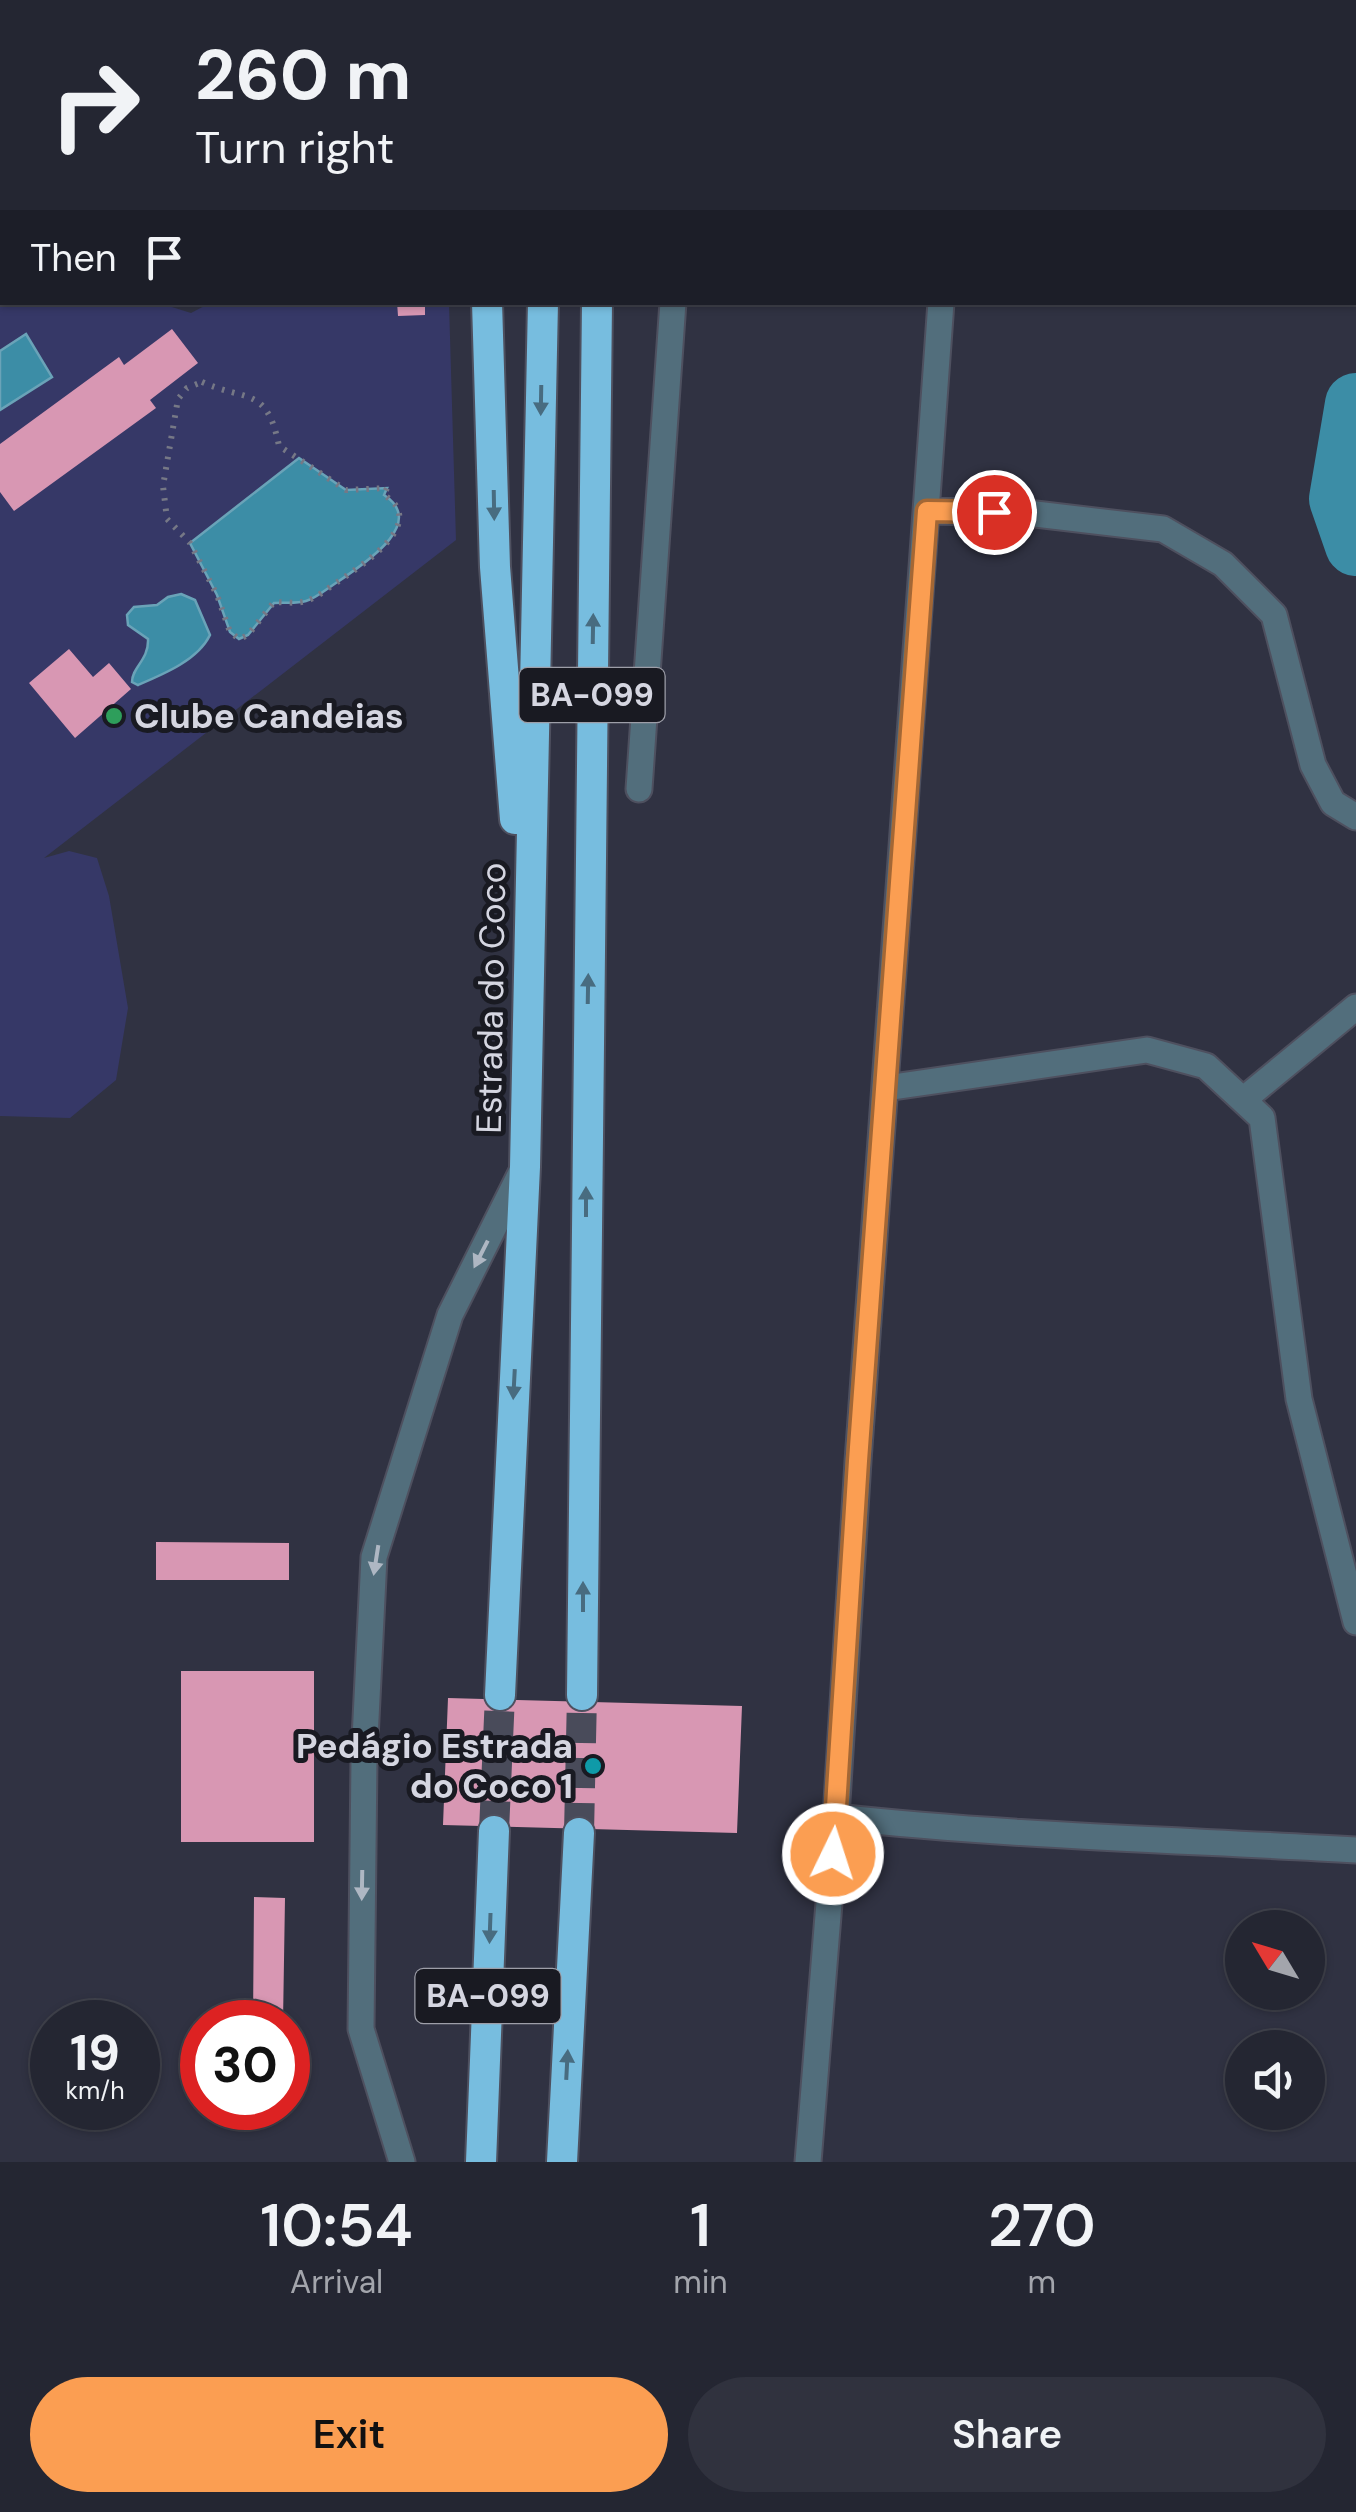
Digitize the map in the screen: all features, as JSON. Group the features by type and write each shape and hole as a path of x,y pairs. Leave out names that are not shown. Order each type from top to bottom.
{"highway":[{"path":"488,305 495,567 528,990"},
{"name":"Estrada do Coco","path":"500,1695 524,1167 543,305"},
{"name":"BA-099","path":"582,1695 597,305"},
{"name":"BA-099","path":"481,2162 494,1831"},
{"name":"BA-099","path":"562,2162 580,1833"}],"street":[{"path":"639,789 673,305"},
{"path":"808,2162 836,1818 941,305"},
{"path":"927,511 1027,513 1163,529 1223,564 1274,615 1313,765 1333,804 1356,817"},
{"path":"1243,1100 1356,1006"},
{"path":"886,1088 1147,1050 1206,1066 1262,1118 1299,1399 1356,1622"},
{"path":"402,2162 361,2029 364,1759 374,1557 450,1315 524,1167"},
{"path":"836,1818 953,1830 1356,1850"}],"path":[{"path":"202,382 228,392 252,394 276,428 280,446 346,490 387,488 384,496 392,500 397,510 392,538 381,552 308,601 274,602 248,635 239,638 230,632 217,595 190,544 166,519 163,486 178,398 187,388 202,382"}],"shaded area":[{"name":"Clube Candeias","path":"0,305 165,305 191,313 206,305 449,305 456,540 44,858 69,851 97,858 109,896 128,1008 116,1080 70,1118 0,1116"},
{"path":"26,334 52,377 0,410 0,351"},
{"path":"299,458 346,490 387,488 384,495 396,506 399,519 386,543 361,565 310,600 274,603 248,635 239,639 230,632 217,595 190,543"},
{"path":"181,594 195,600 210,635 205,644 159,676 138,685 132,682 148,639 128,625 127,615 134,607 157,605"}],"building":[{"path":"397,305 425,305 425,315 398,316"},
{"path":"172,329 198,363 150,400 156,408 14,511 0,492 0,444 119,357 124,365"},
{"path":"69,649 93,677 109,663 131,689 75,738 29,683"},
{"path":"156,1542 289,1543 289,1580 156,1580"},
{"path":"181,1671 314,1671 314,1842 181,1842"},
{"name":"Pedágio Estrada do Coco 1","path":"448,1698 742,1706 737,1833 443,1825"},
{"path":"254,1897 285,1898 283,2000 253,2000"}],"waterway":[{"path":"1356,404 1340,499 1356,545"}],"tunnel":[{"path":"494,1831 500,1695"},
{"path":"579,1833 582,1695"}],"place":[{"name":"Clube Candeias","path":"114,716"},
{"name":"Pedágio Estrada do Coco 1","path":"593,1766"}],"route":[{"path":"833,1854 927,511 994,512"}]}
